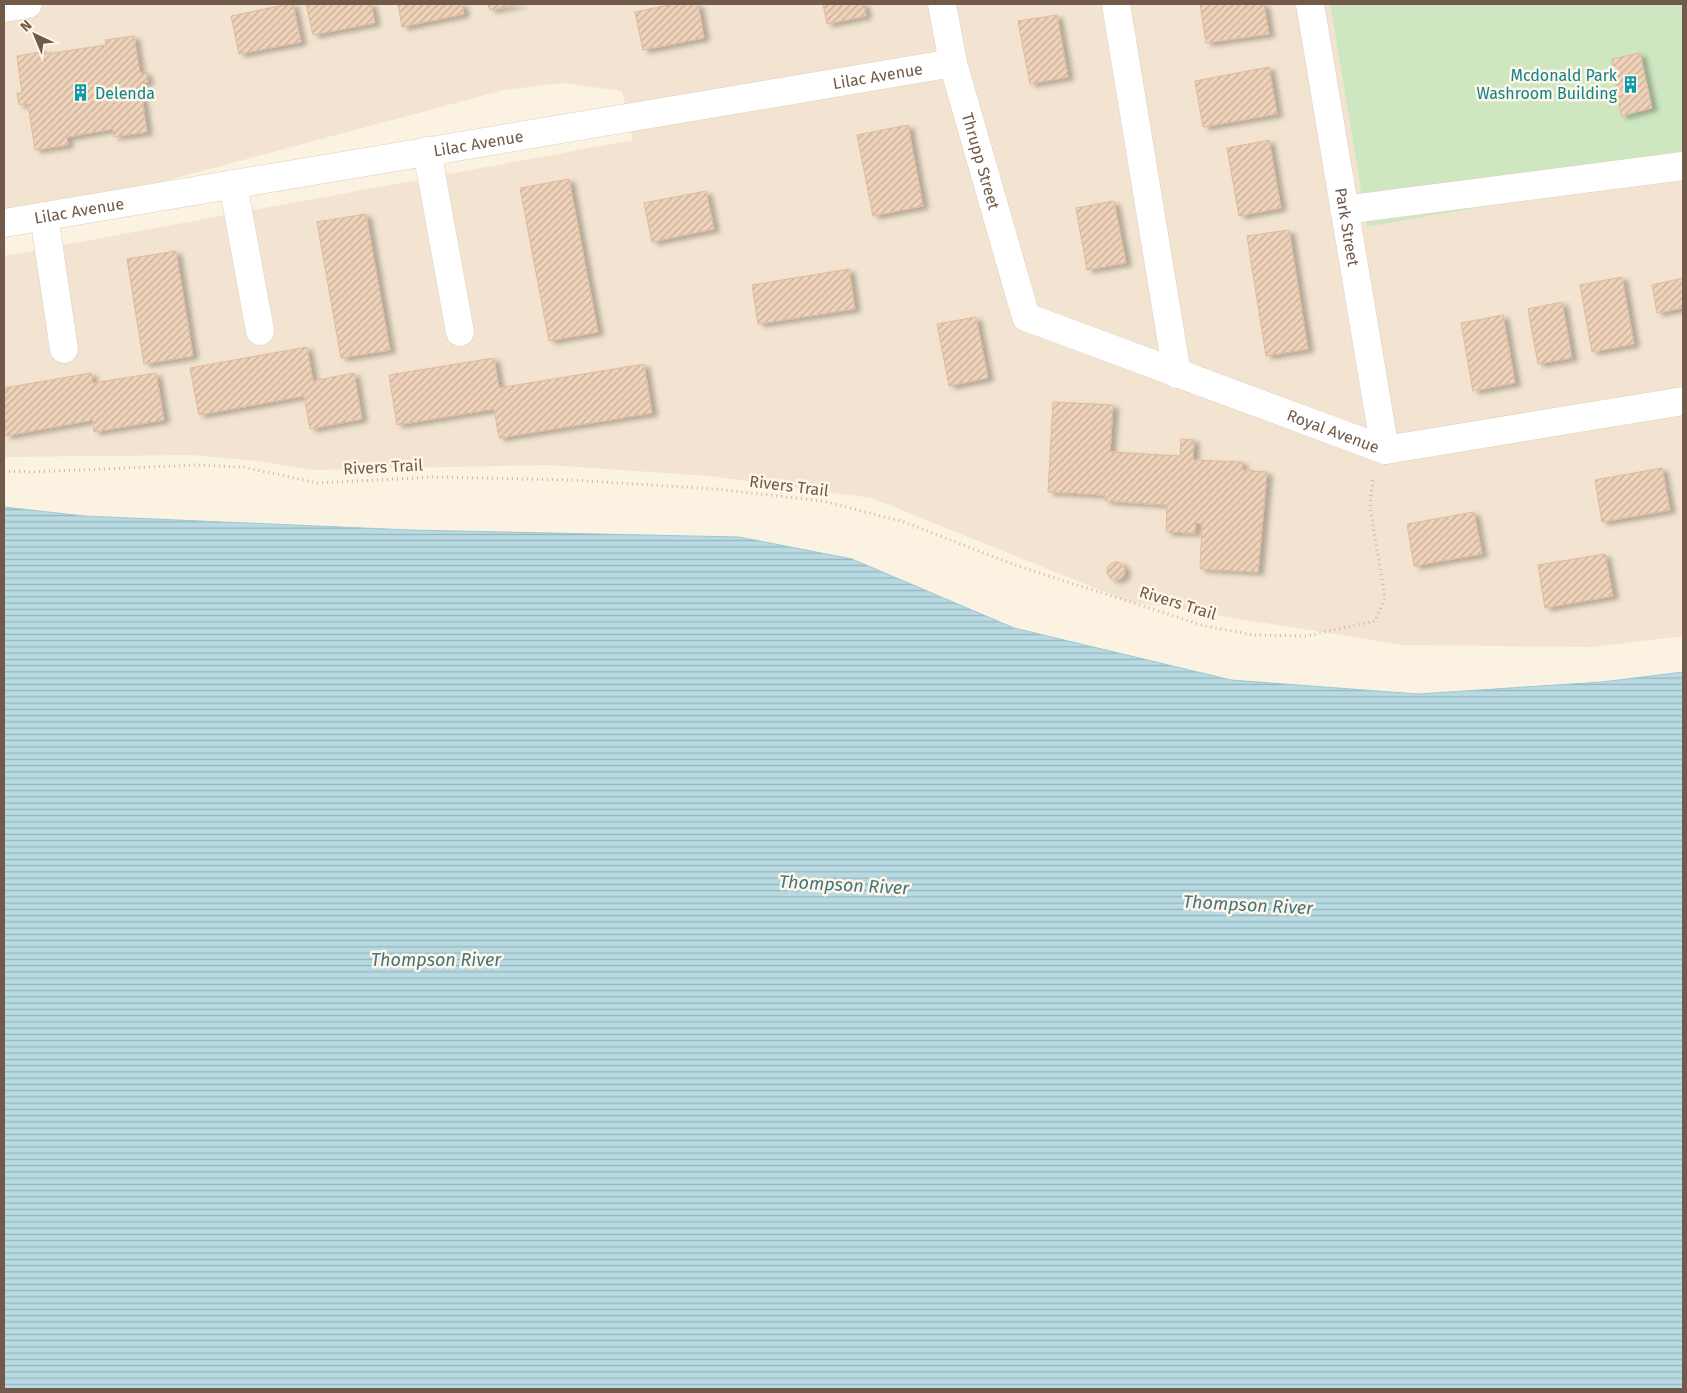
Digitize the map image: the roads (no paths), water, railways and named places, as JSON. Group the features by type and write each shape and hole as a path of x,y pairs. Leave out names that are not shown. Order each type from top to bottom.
{"street":[{"path":"4,8 28,4"},
{"name":"Thrupp Street","path":"942,4 953,63 1026,318"},
{"path":"1116,4 1178,374"},
{"name":"Park Street","path":"1310,4 1385,450"},
{"name":"Lilac Avenue","path":"4,223 953,63"},
{"path":"427,152 460,332"},
{"path":"1344,210 1683,166"},
{"path":"233,184 260,331"},
{"path":"44,216 64,349"},
{"name":"Royal Avenue","path":"1026,318 1385,450 1683,401"}],"water":[{"name":"Thompson River","path":"4,507 84,516 410,530 739,537 852,559 1014,628 1231,680 1418,694 1602,682 1683,672 1683,1389 4,1389"}],"place":[{"name":"Mcdonald Park Washroom Building","path":"1631,84"},
{"name":"Delenda","path":"81,93"}]}
